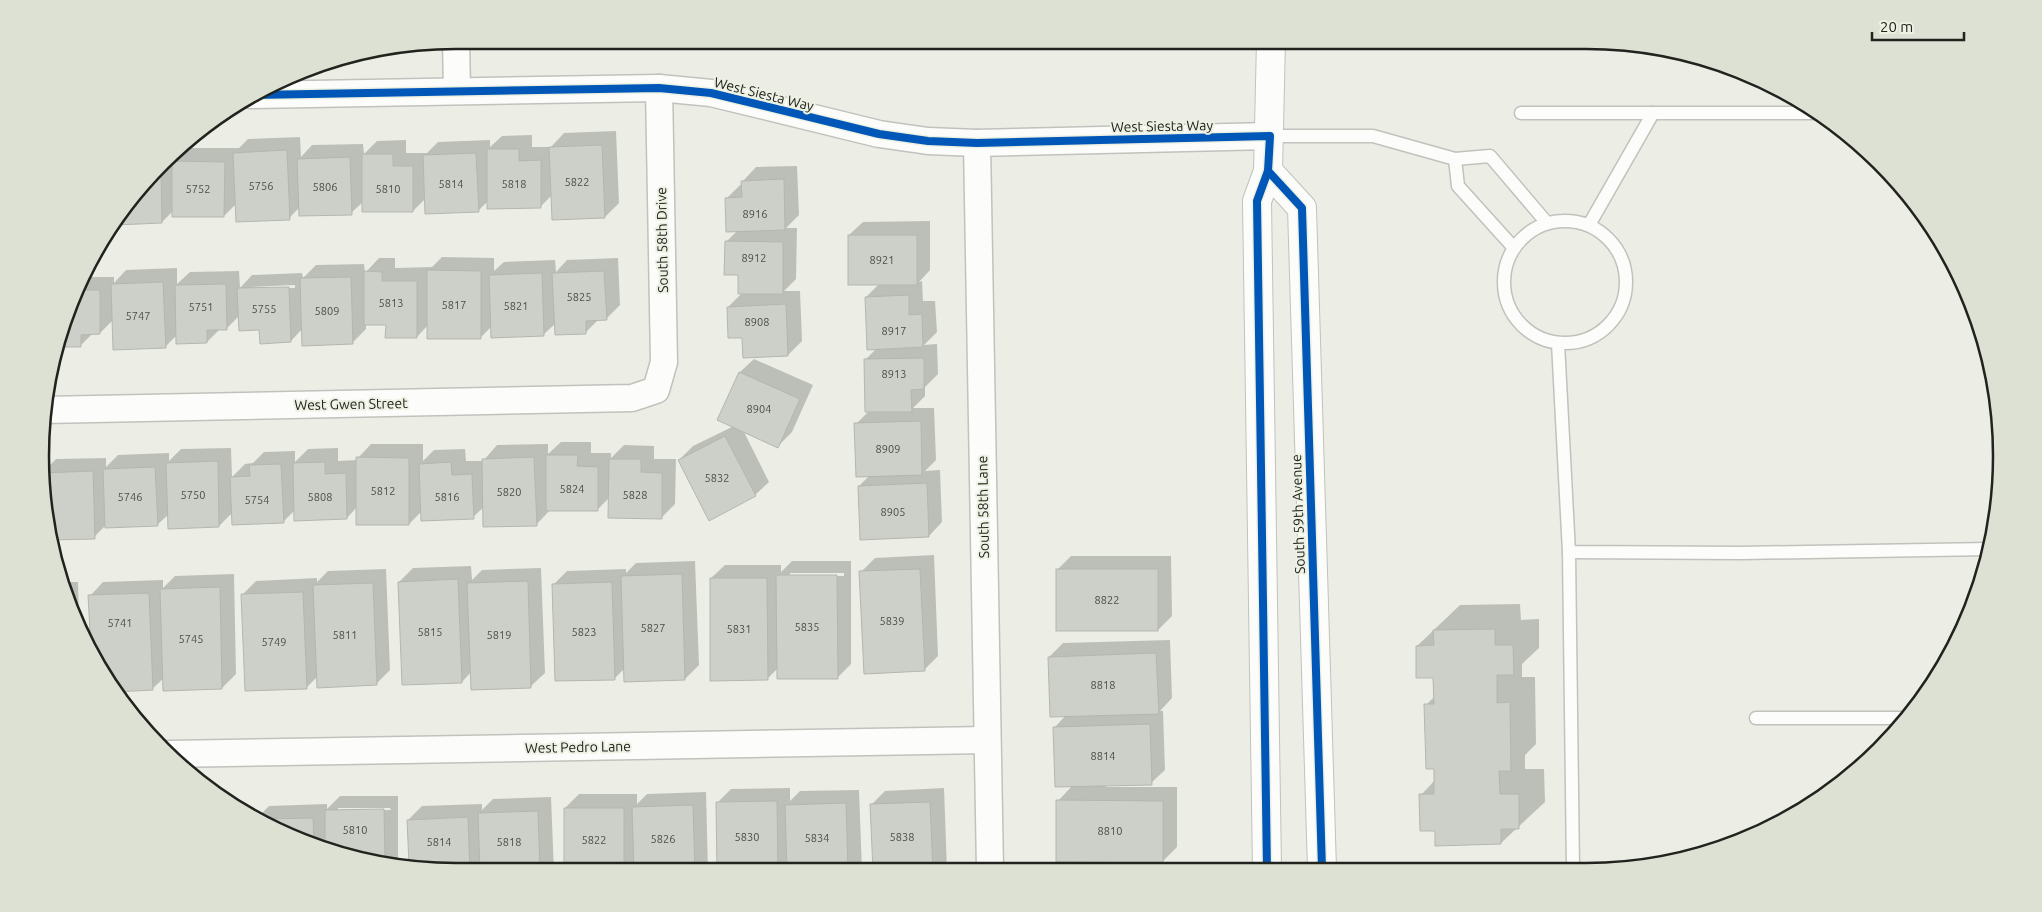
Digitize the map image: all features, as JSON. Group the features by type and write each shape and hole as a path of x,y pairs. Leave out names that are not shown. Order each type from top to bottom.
{"main road":[{"path":"1266,863 1257,201 1268,172 1272,49"},
{"name":"South 59th Avenue","path":"1268,172 1302,208 1322,863"}],"street":[{"path":"456,49 457,90"},
{"name":"West Siesta Way","path":"271,94 659,88 711,93 879,134 928,141 977,143 1270,136"},
{"name":"South 58th Drive","path":"656,390 664,362 659,88"},
{"name":"South 58th Lane","path":"977,143 990,863"},
{"name":"West Gwen Street","path":"51,410 632,398 656,390"},
{"name":"West Pedro Lane","path":"178,754 987,740"}],"lane":[{"path":"1589,225 1653,113"},
{"path":"1521,114 1806,113"},
{"path":"1270,136 1373,136 1455,159 1490,156 1547,223"},
{"path":"1455,159 1458,186 1514,248"},
{"path":"1568,220 1589,225 1606,236 1618,251 1625,268 1626,288 1621,307 1611,323 1596,335 1577,342 1558,343 1539,338 1522,326 1510,309 1504,288 1505,267 1514,248 1528,232 1547,223 1568,220"},
{"path":"1558,343 1569,552 1573,863"},
{"path":"1569,552 1741,553 1982,549"},
{"path":"1756,718 1898,718"}],"building":[{"path":"602,145 605,218 552,220 549,147"},
{"path":"487,149 519,149 519,161 541,160 541,208 487,209"},
{"path":"287,150 290,220 236,222 233,153"},
{"path":"476,153 479,212 425,214 423,155"},
{"path":"362,154 393,154 393,166 413,166 413,212 362,212"},
{"path":"350,157 352,215 299,216 297,159"},
{"path":"175,161 225,162 224,217 172,217 172,164"},
{"path":"161,175 162,223 121,225"},
{"path":"784,179 785,230 726,232 725,198 742,197 741,181"},
{"path":"848,235 917,235 917,285 848,285"},
{"path":"725,241 783,242 783,294 738,294 738,275 724,275"},
{"path":"427,270 481,271 481,339 427,339"},
{"path":"364,271 382,272 382,281 417,281 417,338 385,338 386,325 364,325"},
{"path":"604,271 607,320 586,321 586,334 555,335 552,273"},
{"path":"542,273 544,336 491,338 489,275"},
{"path":"351,277 353,344 302,346 300,278"},
{"path":"163,282 166,348 113,350 111,284"},
{"path":"226,284 227,330 207,330 207,343 176,344 175,285"},
{"path":"289,287 291,342 260,344 259,330 239,331 237,288"},
{"path":"85,290 100,290 100,334 81,335 81,347 64,347 70,325"},
{"path":"909,295 909,315 922,314 923,347 867,350 865,297"},
{"path":"786,304 788,356 743,358 742,338 728,338 727,307"},
{"path":"924,358 924,389 911,390 912,412 865,412 864,359"},
{"path":"739,372 800,399 778,448 717,420"},
{"path":"921,421 922,475 856,477 854,423"},
{"path":"725,436 756,496 709,521 678,460"},
{"path":"546,455 578,455 577,466 598,467 598,511 546,511"},
{"path":"356,457 409,458 409,525 356,525"},
{"path":"534,457 537,526 483,527 482,459"},
{"path":"609,459 641,459 641,472 662,473 662,519 608,518"},
{"path":"218,461 219,527 168,529 166,463"},
{"path":"325,462 325,474 346,473 347,519 294,521 293,463"},
{"path":"451,462 452,475 472,474 474,519 421,521 419,464"},
{"path":"281,464 284,523 232,525 230,477 250,476 249,465"},
{"path":"155,467 158,526 105,528 103,469"},
{"path":"93,471 95,539 58,540 52,509 50,473"},
{"path":"927,483 929,537 860,540 858,486"},
{"path":"920,569 925,671 864,674 859,571"},
{"path":"1056,569 1158,569 1158,631 1056,631"},
{"path":"682,574 685,680 624,682 621,576"},
{"path":"776,575 837,575 838,679 777,679"},
{"path":"710,578 767,578 768,680 710,681"},
{"path":"458,579 462,683 402,685 398,582"},
{"path":"528,581 531,688 471,690 467,583"},
{"path":"612,582 615,680 555,681 552,584"},
{"path":"373,583 377,685 317,688 313,585"},
{"path":"220,587 222,689 163,691 160,589"},
{"path":"303,592 307,689 245,691 241,594"},
{"path":"149,593 153,690 124,692 117,682 90,634 88,595"},
{"path":"1495,629 1495,645 1513,645 1514,675 1497,675 1497,703 1510,702 1511,771 1499,771 1500,794 1519,794 1519,829 1501,829 1501,844 1435,846 1435,831 1420,831 1419,794 1434,794 1434,769 1426,769 1424,704 1434,704 1433,678 1416,678 1416,646 1434,645 1433,630"},
{"path":"1156,653 1159,714 1050,717 1048,657"},
{"path":"1150,724 1152,785 1055,787 1053,727"},
{"path":"1056,800 1163,801 1163,863 1056,862"},
{"path":"777,801 778,863 717,863 716,802"},
{"path":"930,802 933,863 873,863 870,804"},
{"path":"846,803 848,863 787,863 785,805"},
{"path":"693,805 695,863 634,863 632,807"},
{"path":"564,808 624,808 624,863 564,863"},
{"path":"384,809 385,857 325,842 325,810"},
{"path":"538,811 540,863 480,863 478,813"},
{"path":"468,817 470,863 409,860 407,820"},
{"path":"313,818 314,837 300,832 272,819"}],"cycle path":[{"path":"269,95 659,88 711,93 879,134 928,141 977,143 1270,136 1268,171 1257,201 1267,863"},
{"path":"1268,171 1302,208 1322,863"}]}
